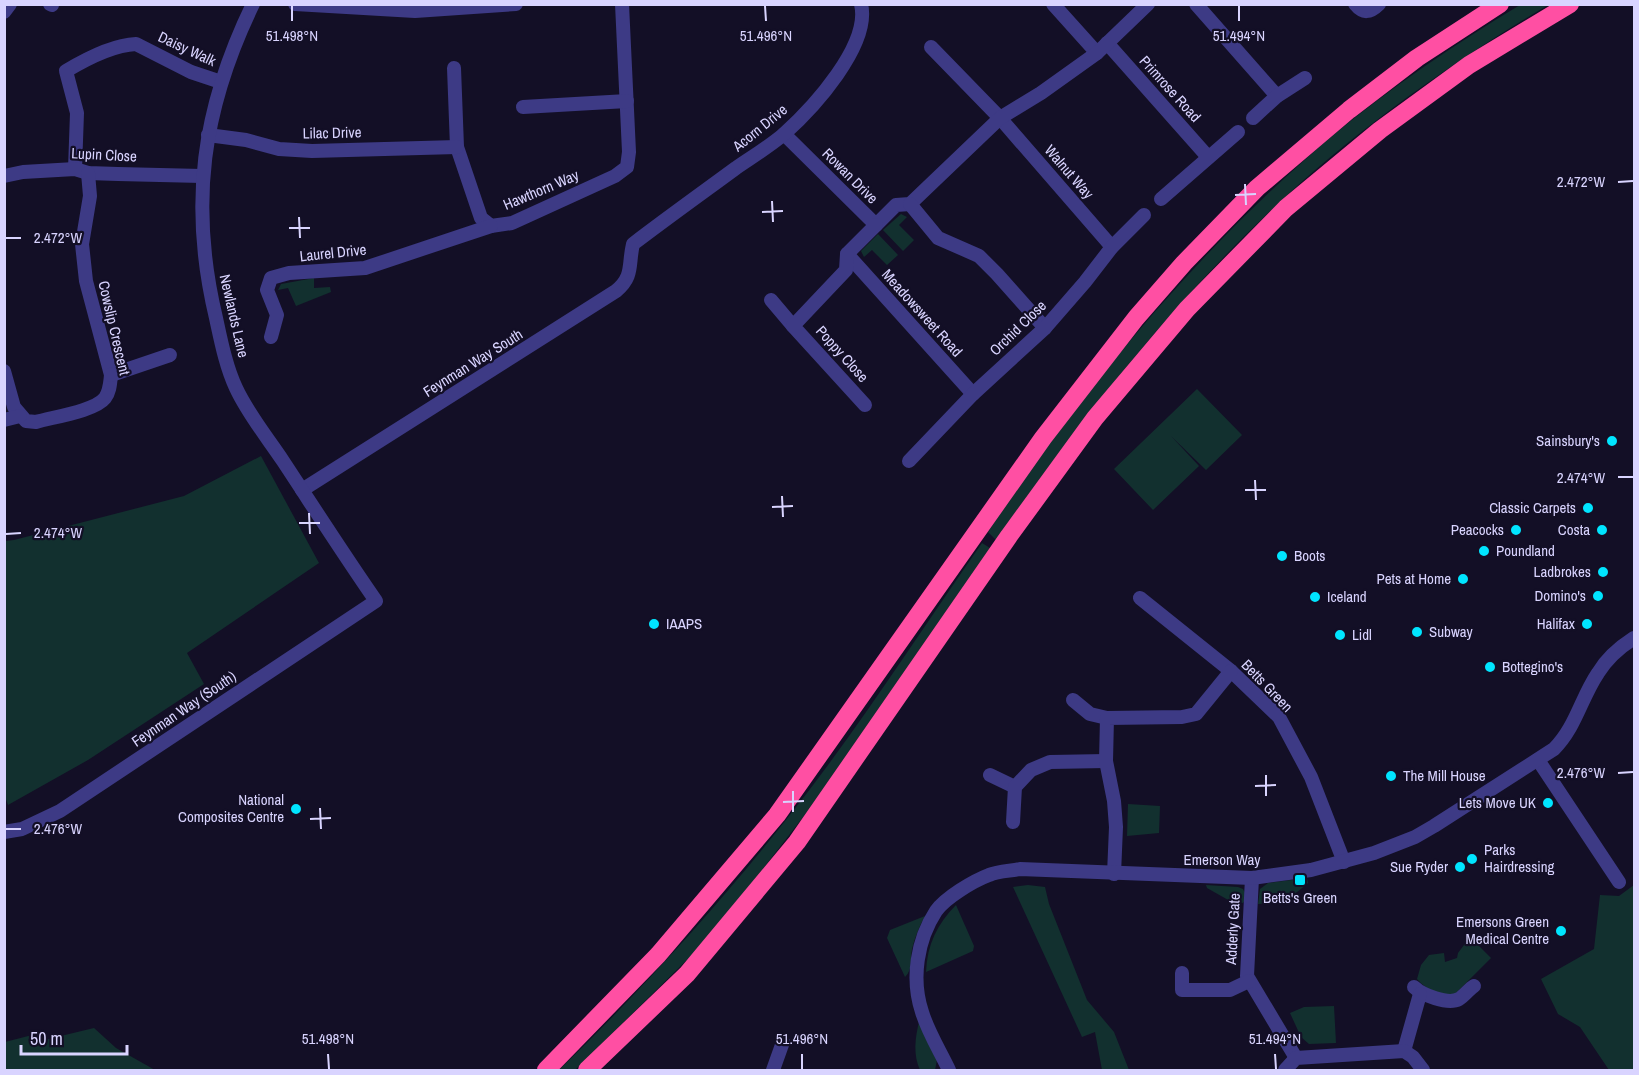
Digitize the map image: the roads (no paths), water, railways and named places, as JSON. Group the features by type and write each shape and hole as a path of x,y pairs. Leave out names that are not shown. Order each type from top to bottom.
{"highway":[{"path":"546,1071 658,954 777,815 1043,438 1136,318 1184,263 1257,188 1349,110 1485,10 1500,4"},
{"path":"587,1071 687,974 797,842 1009,536 1095,418 1187,309 1286,208 1380,130 1469,65 1570,4"}],"street":[{"path":"4,12 10,4"},
{"name":"Newlands Lane","path":"253,4 230,55 208,135 202,176 202,225 206,271 230,373 244,402 373,597"},
{"path":"295,4 415,11 516,4"},
{"name":"Hawthorn Way","path":"454,68 457,147 481,218 490,226 512,223 615,176 627,167 629,152 622,4"},
{"name":"Acorn Drive","path":"633,244 784,134 816,101 839,72 858,39 862,23 861,4"},
{"name":"Primrose Road","path":"1053,4 1102,48 1208,157"},
{"name":"Rowan Drive","path":"784,134 876,225 896,205 910,204 1000,118 1041,93 1102,48 1148,4"},
{"path":"1196,4 1277,96"},
{"path":"1355,4 1369,12 1379,4"},
{"name":"Daisy Walk","path":"82,171 76,113 66,71 84,60 128,44 136,44 185,69 221,82"},
{"path":"931,46 1000,118"},
{"path":"1253,118 1277,96 1305,78"},
{"path":"523,107 627,101"},
{"name":"Walnut Way","path":"1000,118 1112,247"},
{"path":"1161,199 1238,132"},
{"name":"Lilac Drive","path":"208,135 246,140 279,149 312,151 457,147"},
{"name":"Lupin Close","path":"4,176 22,172 82,171 202,176"},
{"name":"Cowslip Crescent","path":"4,420 20,416 26,421 36,422 99,405 107,397 110,389 111,375 86,281 82,244 90,196 82,171"},
{"path":"910,204 938,238 979,256 1044,328"},
{"name":"Orchid Close","path":"909,461 973,394 1044,328 1086,282 1112,247 1144,215"},
{"name":"Poppy Close","path":"794,326 846,270 847,254 876,225"},
{"name":"Laurel Drive","path":"271,338 277,315 267,290 271,278 289,273 365,268 490,226"},
{"name":"Feynman Way South","path":"302,490 616,291 625,283 631,270 630,258 633,244"},
{"name":"Meadowsweet Road","path":"847,254 973,394"},
{"name":"Poppy Close","path":"771,300 865,405"},
{"path":"111,375 170,355"},
{"path":"4,372 14,407 20,416"},
{"name":"Feynman Way (South)","path":"4,832 22,829 60,811 373,597"},
{"name":"Betts Green","path":"1140,598 1231,671 1279,717 1311,777 1344,862"},
{"name":"Emerson Way","path":"949,1071 922,1012 916,982 917,958 937,910 964,888 992,874 1020,869 1252,879 1311,870 1398,845 1424,832 1539,760 1564,739 1574,724 1597,673 1621,646 1635,638"},
{"path":"1073,700 1090,714 1107,718 1182,717 1196,714 1231,671"},
{"path":"1107,718 1106,761 1114,801 1116,827 1113,874"},
{"path":"1539,760 1619,882"},
{"path":"1013,822 1015,787 1031,770 1050,762 1106,761"},
{"path":"990,775 1015,787"},
{"name":"Adderly Gate","path":"1252,879 1247,976 1296,1058"},
{"name":"Adderly Gate","path":"1182,973 1182,990 1230,990 1249,981"},
{"path":"1404,1050 1417,990 1449,1000 1458,999 1474,986"},
{"path":"773,1071 783,1042"},
{"path":"1285,1071 1296,1058 1404,1050 1413,1057 1423,1071"}],"place":[{"name":"Sainsbury's","path":"1612,441"},
{"name":"Classic Carpets","path":"1588,508"},
{"name":"Peacocks","path":"1516,530"},
{"name":"Costa","path":"1602,530"},
{"name":"Poundland","path":"1484,551"},
{"name":"Boots","path":"1282,556"},
{"name":"Ladbrokes","path":"1603,572"},
{"name":"Pets at Home","path":"1463,579"},
{"name":"Domino's","path":"1598,596"},
{"name":"Iceland","path":"1315,597"},
{"name":"IAAPS","path":"654,624"},
{"name":"Halifax","path":"1587,624"},
{"name":"Subway","path":"1417,632"},
{"name":"Lidl","path":"1340,635"},
{"name":"Bottegino's","path":"1490,667"},
{"name":"The Mill House","path":"1391,776"},
{"name":"Lets Move UK","path":"1548,803"},
{"name":"National Composites Centre","path":"296,809"},
{"name":"Parks Hairdressing","path":"1472,859"},
{"name":"Sue Ryder","path":"1460,867"},
{"name":"Betts's Green","path":"1300,880"},
{"name":"Emersons Green Medical Centre","path":"1561,931"}]}
